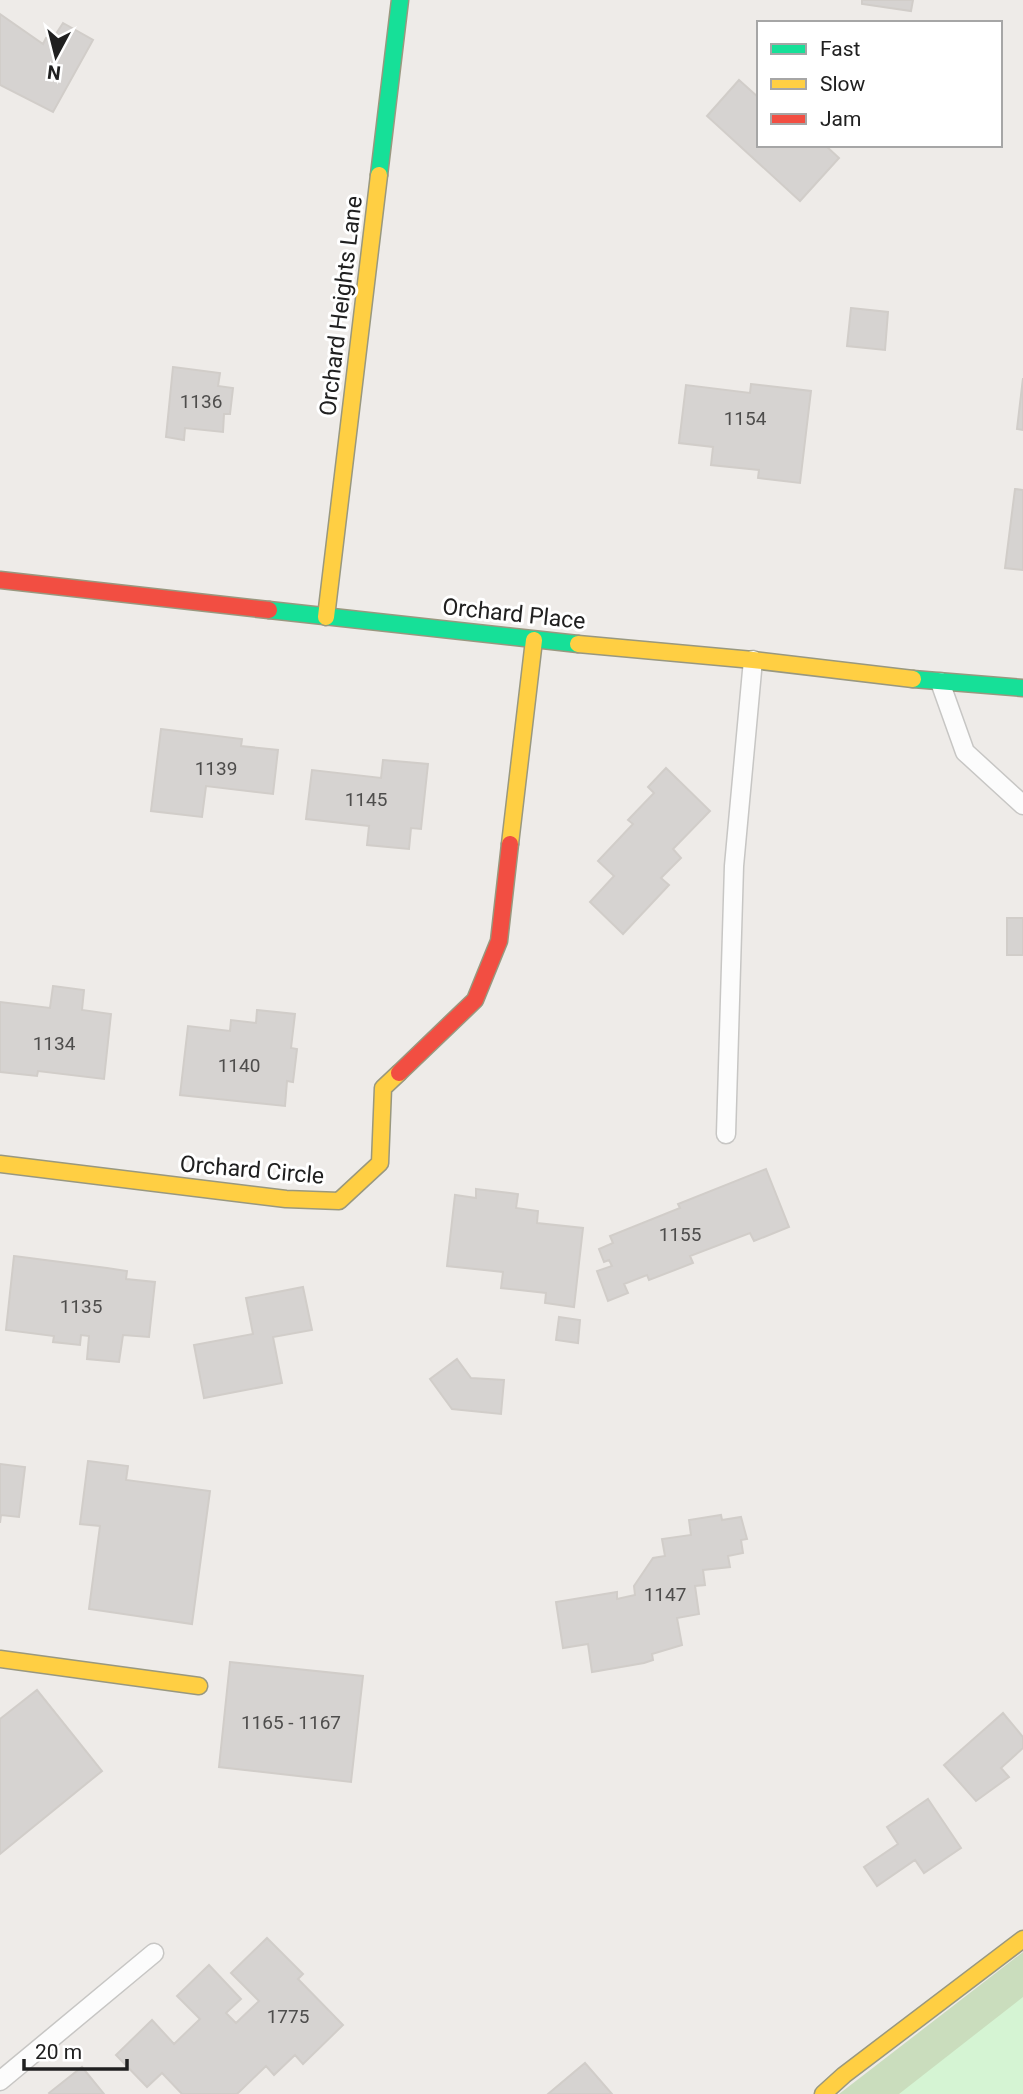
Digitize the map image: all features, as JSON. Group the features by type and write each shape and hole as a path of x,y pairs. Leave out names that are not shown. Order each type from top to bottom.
{"street":[{"name":"Orchard Heights Lane","path":"326,617 400,0"},
{"name":"Orchard Place","path":"0,580 534,640 753,660 940,682 1023,688"},
{"name":"Orchard Circle","path":"0,1164 286,1199 339,1200 380,1163 383,1088 475,1000 499,941 534,640"},
{"path":"0,1659 199,1686"},
{"path":"823,2094 844,2075 1023,1939"}],"lane":[{"path":"726,1134 734,866 753,660"},
{"path":"940,682 965,751 1023,805"},
{"path":"0,2081 154,1953"}],"green space":[{"path":"1023,1952 1023,2094 839,2094"},
{"path":"1023,1997 1023,2094 899,2094"}],"building":[{"path":"862,0 913,0 911,11 862,4"},
{"path":"0,14 43,44 46,38 52,40 63,23 93,40 53,112 0,85"},
{"path":"739,80 757,96 757,147 827,147 839,158 800,201 707,116"},
{"path":"851,308 888,312 885,350 847,346"},
{"path":"173,367 220,373 218,386 233,388 230,414 224,414 223,432 185,428 184,440 166,437"},
{"path":"1023,378 1023,430 1017,429"},
{"path":"751,384 811,391 800,483 758,478 759,470 711,465 713,447 679,443 686,385 750,393"},
{"path":"1015,489 1023,490 1023,570 1005,568"},
{"path":"161,729 242,739 241,746 278,750 273,794 206,786 202,817 151,811"},
{"path":"383,760 428,764 421,829 411,828 409,849 367,845 369,826 306,819 312,770 381,778"},
{"path":"666,768 710,811 673,849 681,858 661,878 669,885 623,934 590,902 614,876 598,861 633,824 628,820 654,793 648,787"},
{"path":"1007,918 1023,918 1023,955 1007,955"},
{"path":"53,986 84,990 82,1010 111,1014 104,1079 38,1071 37,1076 0,1072 0,1002 50,1008"},
{"path":"257,1010 295,1014 291,1048 297,1049 293,1082 287,1081 285,1106 180,1095 188,1026 230,1031 231,1020 256,1023"},
{"path":"766,1169 789,1227 754,1241 750,1233 690,1256 693,1263 649,1280 647,1275 624,1284 628,1293 608,1301 597,1271 612,1266 609,1260 604,1262 599,1249 613,1243 610,1236 680,1208 678,1204"},
{"path":"476,1189 518,1194 516,1208 538,1211 537,1223 583,1228 574,1307 545,1303 546,1293 501,1288 503,1272 447,1266 455,1195 476,1198"},
{"path":"14,1256 127,1271 126,1279 155,1282 149,1337 123,1335 119,1362 87,1359 89,1336 81,1335 80,1345 53,1342 54,1336 6,1330"},
{"path":"303,1287 312,1330 273,1337 282,1383 204,1398 194,1345 253,1334 246,1298"},
{"path":"559,1317 580,1320 578,1343 556,1340"},
{"path":"457,1359 471,1378 504,1380 501,1414 452,1409 430,1379"},
{"path":"88,1461 128,1466 126,1480 210,1491 192,1624 89,1609 100,1526 80,1524"},
{"path":"0,1464 25,1467 19,1517 1,1515 0,1523"},
{"path":"721,1515 722,1520 741,1517 747,1539 741,1540 743,1553 728,1556 730,1567 703,1570 705,1585 695,1586 699,1614 677,1618 682,1645 652,1654 653,1660 644,1663 592,1672 588,1644 563,1648 556,1602 617,1592 617,1599 635,1595 634,1586 653,1558 665,1556 662,1539 691,1535 689,1520"},
{"path":"230,1662 363,1676 351,1782 219,1767"},
{"path":"37,1690 102,1771 0,1854 0,1719"},
{"path":"1003,1713 1023,1737 1023,1748 1001,1768 1009,1777 976,1801 944,1765"},
{"path":"928,1799 961,1848 924,1873 915,1860 877,1886 864,1867 898,1844 887,1827"},
{"path":"267,1938 303,1974 298,1979 343,2025 303,2064 295,2055 274,2075 266,2066 237,2094 182,2094 162,2073 147,2087 116,2055 152,2020 174,2044 200,2019 177,1996 209,1965 241,1999 226,2013 236,2023 259,2001 231,1973"},
{"path":"585,2063 612,2094 548,2094"},
{"path":"82,2067 104,2094 49,2093"}],"traffic: fast":[{"path":"379,175 400,0"},
{"path":"269,610 578,644"},
{"path":"913,679 1023,688"}],"traffic: slow":[{"path":"326,617 379,175"},
{"path":"510,844 534,640"},
{"path":"578,644 753,660 913,679"},
{"path":"0,1164 286,1199 339,1201 380,1163 383,1088 399,1073"},
{"path":"0,1659 199,1686"},
{"path":"823,2094 844,2075 1023,1939"}],"traffic: jam":[{"path":"0,580 269,610"},
{"path":"399,1073 475,1000 499,941 510,844"}]}
